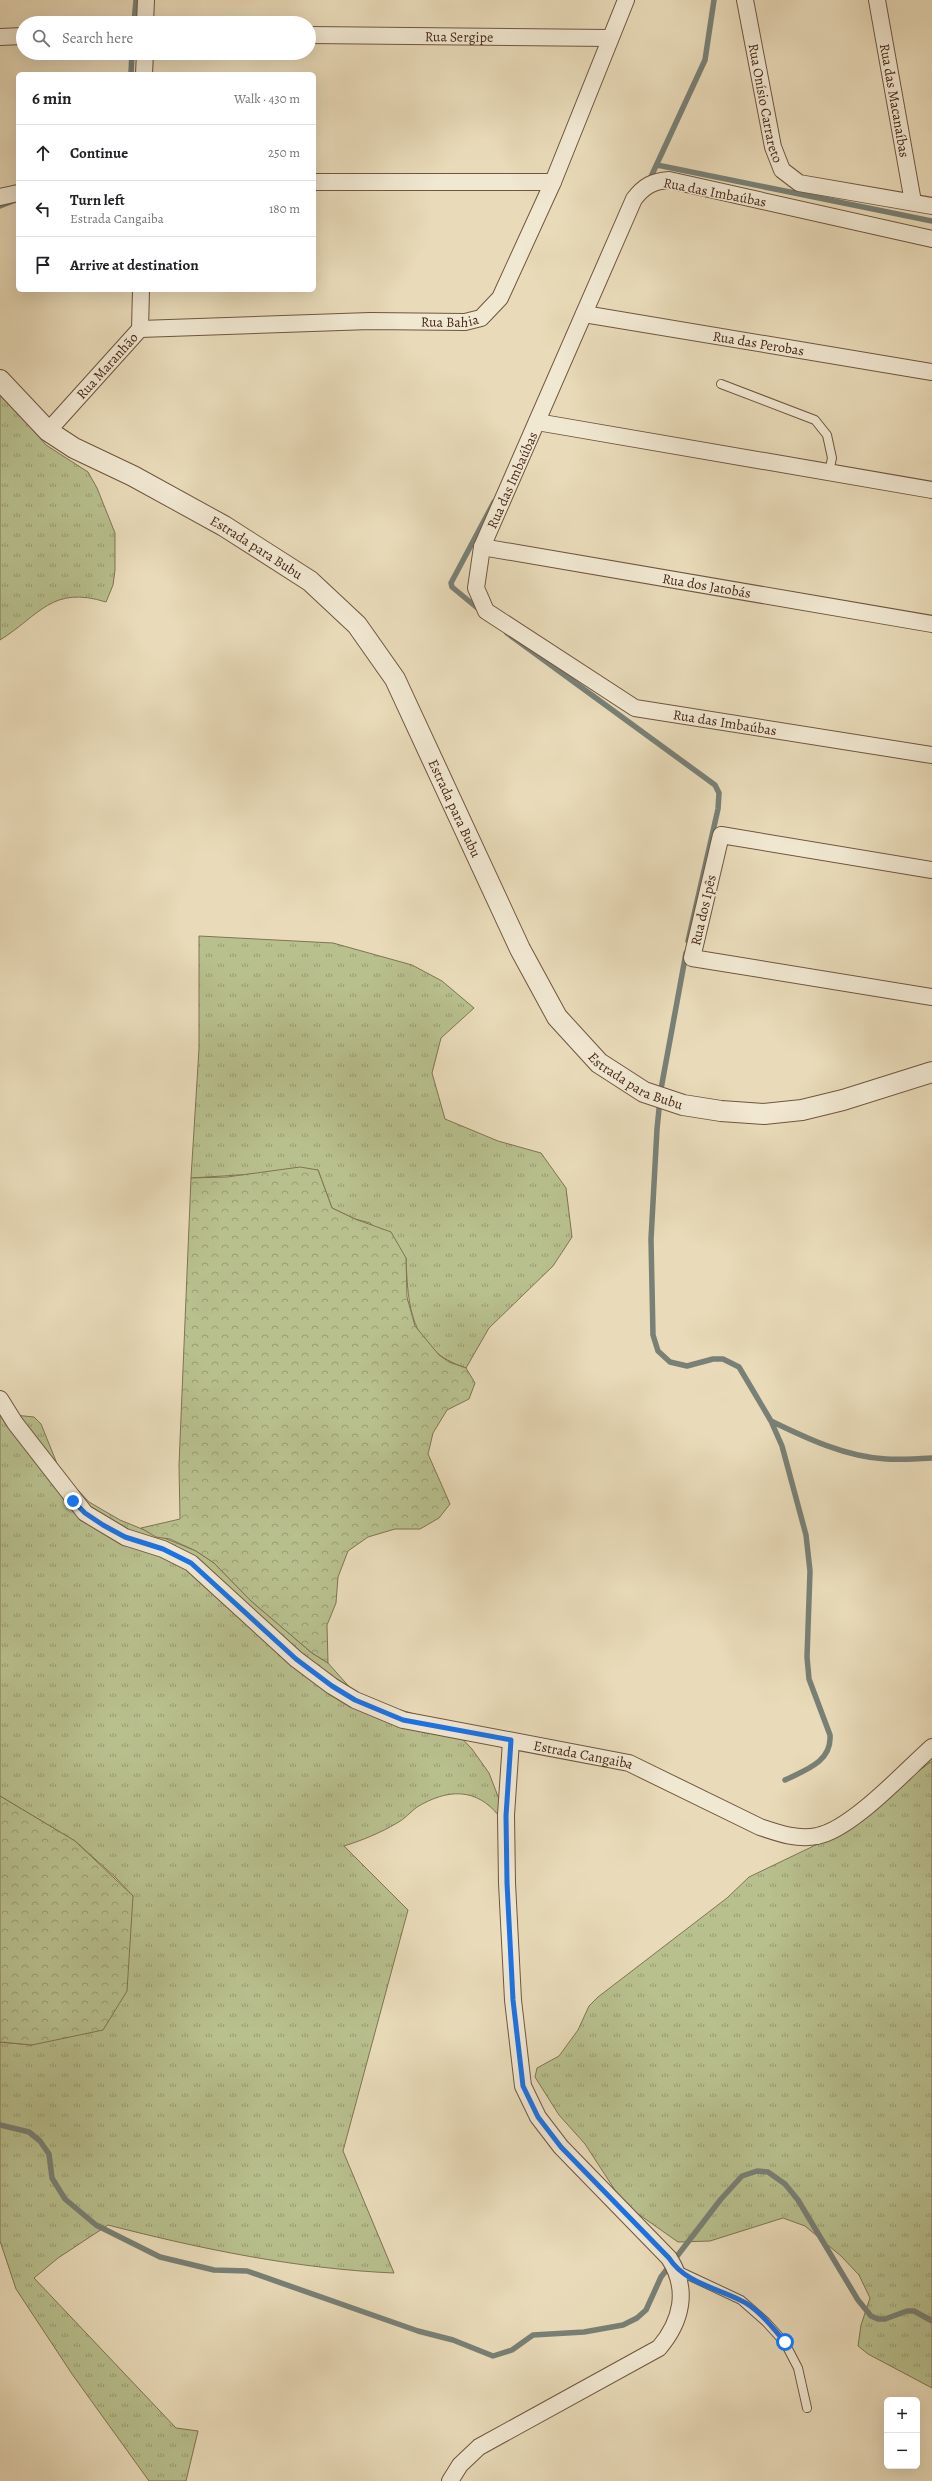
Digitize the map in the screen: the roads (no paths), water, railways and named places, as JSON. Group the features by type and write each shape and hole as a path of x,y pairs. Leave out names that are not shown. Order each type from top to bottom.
{"street":[{"path":"145,16 146,0"},
{"name":"Rua Bahia","path":"140,330 370,321 465,322 481,318 500,298 553,182 609,38 626,0"},
{"name":"Rua Onísio Carrareto","path":"746,0 773,147 782,170 799,183 932,206"},
{"name":"Rua das Macanaíbas","path":"877,0 913,202"},
{"name":"Rua Sergipe","path":"316,35 609,38"},
{"path":"0,37 16,36"},
{"path":"144,60 144,72"},
{"name":"Rua das Imbaúbas","path":"932,239 669,180 657,181 648,185 634,199 482,547 476,588 486,612 635,708 932,755"},
{"path":"316,182 553,182"},
{"path":"0,197 16,193"},
{"name":"Rua Maranhão","path":"48,431 140,330 141,292"},
{"name":"Rua das Perobas","path":"584,314 932,372"},
{"name":"Estrada para Bubu","path":"0,380 48,431 74,448 133,476 224,526 310,581 357,625 395,679 520,949 557,1017 599,1063 644,1092 683,1104 721,1111 764,1114 802,1110 843,1100 932,1072"},
{"path":"537,422 932,490"},
{"name":"Rua dos Jatobás","path":"482,547 932,624"},
{"name":"Rua dos Ipês","path":"932,870 721,835 692,958 932,997"},
{"name":"Estrada Cangaiba","path":"0,1399 15,1423 73,1501 85,1513 125,1537 163,1549 191,1563 296,1659 332,1686 355,1700 403,1720 629,1763 760,1827 780,1834 800,1837 818,1836 839,1827 860,1812 932,1747"},
{"path":"450,2481 460,2465 479,2447 659,2348 676,2323 681,2305 681,2284 677,2270 669,2258 561,2147 538,2117 523,2086 513,2000 507,1883 506,1816 511,1740"}],"lane":[{"path":"721,384 815,420 827,435 832,458 829,472"},
{"path":"677,2270 741,2300 766,2322 785,2342 798,2368 807,2408"}],"waterway":[{"path":"135,16 136,0"},
{"path":"649,181 705,60 714,0"},
{"path":"131,72 132,60"},
{"path":"657,165 932,221"},
{"path":"0,206 13,201"},
{"path":"481,611 452,587 451,583 494,502"},
{"path":"507,633 715,785 719,793 718,809 688,941"},
{"path":"686,953 661,1089 657,1129 651,1239 653,1335 658,1351 670,1362 687,1366 713,1359 723,1359 739,1367 771,1421 782,1446 806,1535 810,1571 807,1657 809,1679 830,1735 827,1752 822,1758 816,1764 785,1780"},
{"path":"771,1421 812,1440 856,1455 892,1459 932,1458"},
{"path":"0,2125 29,2132 40,2141 49,2154 52,2178 65,2199 96,2225 160,2257 214,2270 247,2271 418,2331 453,2340 493,2356 512,2350 533,2335 584,2332 623,2325 637,2318 646,2310 661,2277 721,2199 742,2176 757,2171 768,2172 785,2184 798,2200 858,2300 871,2316 878,2319 885,2319 907,2311 914,2311 932,2321"}]}
